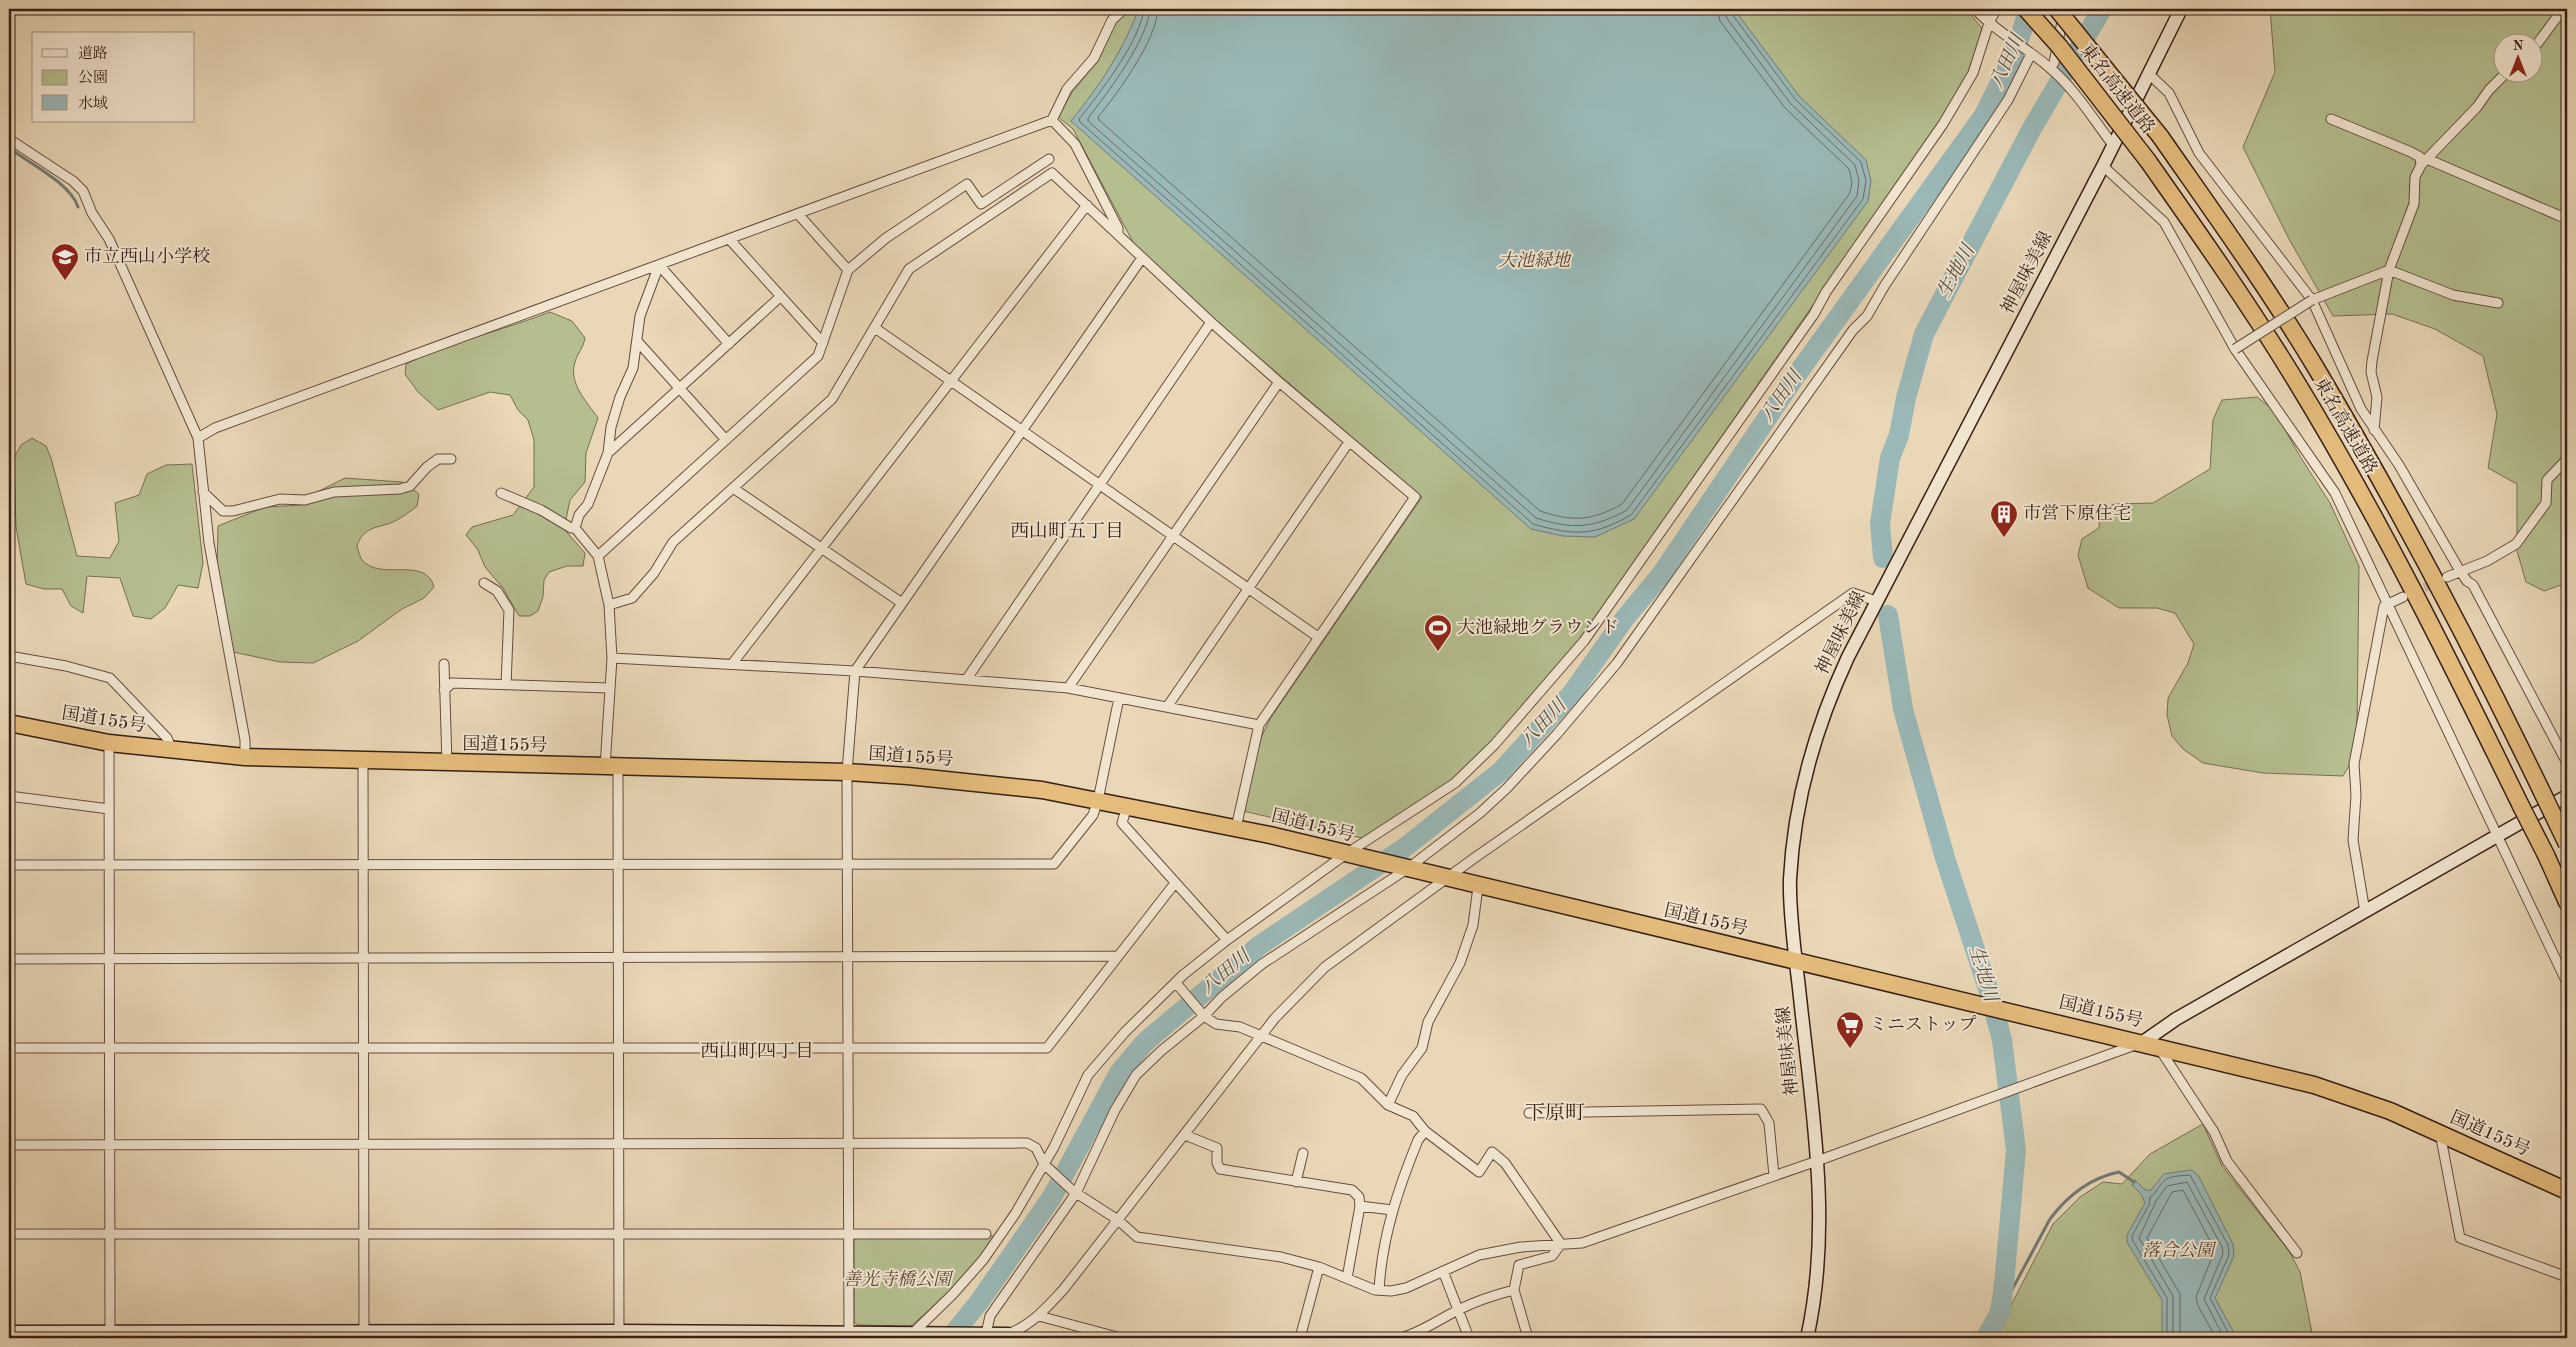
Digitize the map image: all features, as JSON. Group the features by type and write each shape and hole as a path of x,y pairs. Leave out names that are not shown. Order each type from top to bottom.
{"highway":[{"name":"東名高速道路","path":"2026,9 2059,46 2148,161 2236,286 2340,457 2468,698 2546,855 2567,902"},
{"name":"東名高速道路","path":"2058,9 2160,136 2256,273 2316,368 2372,465 2491,687 2567,844"},
{"name":"国道155号","path":"9,723 108,744 245,757 363,762 847,772 975,782 1098,800 1236,828 1478,887 2150,1044 2314,1085 2390,1111 2567,1191"}],"street":[{"path":"198,438 216,428 731,241 1052,120 1067,88 1094,58 1112,20 1124,9"},
{"path":"1975,9 1988,23 2050,68 2067,84 2113,145"},
{"path":"910,1336 983,1260 1015,1214 1045,1165 1088,1075 1125,1032 1183,975 1227,940 1346,854 1455,783 1495,744 1584,641 1814,314 1826,292 1943,124 1973,73 1988,23 1996,9"},
{"path":"2050,68 2054,63 2065,9"},
{"name":"神屋味美線","path":"1807,1338 1817,1282 1820,1240 1817,1161 1796,961 1790,880 1797,820 1808,764 1829,697 1876,601 2113,145 2181,9"},
{"path":"2544,35 2563,9"},
{"path":"981,1336 990,1316 1075,1192 1115,1110 1136,1076 1202,1014 1262,964 1407,869 1480,812 1507,788 1557,734 1617,663 1853,330 1867,316 1885,285 2008,100 2031,54"},
{"path":"2149,74 2169,93 2199,153 2312,300 2361,409 2399,464 2460,571 2467,582 2473,585 2567,763"},
{"path":"2374,430 2377,397 2372,367 2389,270 2412,215 2415,178 2424,162 2477,107 2488,90 2496,82"},
{"path":"2331,118 2411,152 2420,157 2424,162 2567,219"},
{"path":"1052,120 1075,144 1118,228 1118,235"},
{"path":"9,138 83,191 92,213 108,239 198,438 209,543 245,740 245,757"},
{"path":"598,556 818,356 848,270 886,238 967,184 981,204 1049,159"},
{"path":"2102,166 2164,222 2234,348 2335,493 2567,983"},
{"path":"609,605 632,598 654,573 673,542 832,399 909,269 1052,173 1278,382 1416,497 1259,725 1236,828"},
{"path":"732,664 1087,205"},
{"path":"799,215 848,270"},
{"path":"731,241 823,343"},
{"path":"849,1335 847,772 854,671 1142,258"},
{"path":"575,528 579,515 588,504 608,453 611,427 620,397 633,368 640,316 659,266"},
{"path":"659,266 729,344"},
{"path":"2234,348 2312,300 2389,270 2453,295 2498,303"},
{"path":"608,453 780,297"},
{"path":"966,680 1211,322"},
{"path":"875,328 1318,637"},
{"path":"638,342 726,440"},
{"path":"1068,688 1278,382"},
{"path":"1167,707 1350,442"},
{"path":"203,492 223,510 233,510 280,499 305,500 334,492 389,492 410,486 427,467 438,459 451,459"},
{"path":"2448,577 2505,552 2524,537 2537,512 2546,503 2547,480 2567,459"},
{"path":"732,488 902,603"},
{"path":"501,493 541,510 571,528 575,528 598,556 609,605 612,658 609,688 612,768 619,863 619,1335"},
{"path":"484,583 497,591 509,610 506,685"},
{"path":"9,1332 110,1335 312,1335 364,1332 533,1335 1008,1336 1039,1316 1118,1220 1262,1036 1294,997 1325,967 1445,879 1853,593 1876,601"},
{"path":"2365,912 2353,840 2356,795 2354,764 2365,696 2379,640 2384,606 2403,598"},
{"path":"9,656 57,664 110,678 167,738 172,750"},
{"path":"612,658 854,671 1068,688 1259,725"},
{"path":"444,664 447,764"},
{"path":"444,690 452,684 609,688"},
{"path":"9,865 1054,864 1093,815 1098,800 1119,698"},
{"path":"108,744 110,1335"},
{"path":"363,762 364,1332"},
{"path":"9,796 109,809"},
{"path":"9,1145 1027,1144 1036,1148 1045,1165 1075,1192 1118,1220 1137,1237 1281,1257 1320,1267 1379,1290 1406,1288 1479,1255 1521,1247 1582,1243 2021,1087 2150,1044 2176,1019 2567,796"},
{"path":"1127,806 1122,823 1227,940"},
{"path":"9,1048 1048,1048 1175,883"},
{"path":"1388,1105 1402,1075 1422,1048 1428,1022 1460,963 1474,925 1478,887"},
{"path":"9,958 849,958 1118,956"},
{"path":"1176,983 1202,1014 1216,1024 1240,1027 1291,1047 1310,1058 1360,1078 1388,1105 1413,1116 1424,1131 1479,1172 1492,1152 1506,1163 1561,1244"},
{"path":"2150,1044 2214,1132 2226,1162 2297,1253"},
{"path":"1529,1113 1761,1109 1769,1123 1774,1176"},
{"path":"1379,1290 1381,1264 1392,1210 1418,1140 1424,1131"},
{"path":"2440,1133 2460,1238 2567,1277"},
{"path":"1185,1135 1217,1148 1217,1163 1220,1169 1352,1190 1359,1197 1360,1206 1347,1278"},
{"path":"1296,1182 1303,1153"},
{"path":"1360,1206 1392,1210"},
{"path":"9,1234 986,1234"},
{"path":"1528,1338 1514,1290 1519,1265 1552,1256 1561,1244"},
{"path":"1300,1338 1320,1267"},
{"path":"1443,1271 1469,1338"},
{"path":"1401,1338 1419,1333 1458,1310 1485,1298 1514,1290"},
{"path":"1039,1316 1121,1338"}],"green space":[{"name":"大池緑地","path":"1133,9 1966,9 1985,32 1970,72 1940,123 1583,635 1492,741 1452,781 1366,839 1243,811 1258,744 1270,719 1422,497 1220,324 1134,244 1073,129 1058,117 1072,92 1098,61 1116,21"},
{"path":"2270,9 2567,9 2567,583 2544,591 2526,582 2517,551 2517,484 2488,468 2497,414 2483,356 2435,329 2392,314 2333,316 2289,239 2243,147 2275,72"},
{"path":"550,312 572,321 585,338 575,362 574,377 584,399 598,418 586,453 585,482 570,500 564,529 585,553 583,566 567,566 549,572 544,580 543,597 538,611 530,616 519,616 503,588 485,567 478,550 466,535 472,527 513,515 534,487 534,440 528,420 518,410 510,395 490,392 438,410 418,392 405,374 406,364 459,342"},
{"path":"2257,397 2274,410 2301,458 2330,503 2359,566 2357,724 2352,761 2343,776 2263,773 2203,763 2183,749 2172,736 2167,715 2168,698 2188,663 2194,644 2175,613 2157,608 2119,608 2088,588 2078,555 2082,539 2099,528 2100,509 2115,504 2153,503 2210,469 2213,420 2222,400"},
{"path":"32,438 46,446 51,458 77,556 110,558 119,541 115,503 139,495 147,474 166,465 192,464 203,563 198,588 178,585 165,608 151,619 133,616 120,578 87,576 83,613 71,606 62,589 44,589 26,584 16,527 14,458 21,445"},
{"path":"345,478 402,482 419,494 417,506 391,523 369,530 360,539 357,546 362,560 370,566 380,569 422,572 429,578 434,587 424,598 402,609 358,641 313,663 280,662 233,652 217,574 218,526 265,507 303,505 311,495"},
{"name":"落合公園","path":"2203,1124 2222,1166 2289,1251 2300,1272 2313,1338 1994,1338 2053,1224 2080,1197 2103,1182 2122,1184 2150,1154"},
{"name":"善光寺橋公園","path":"854,1236 995,1236 977,1261 956,1284 911,1326 858,1325 854,1322"}],"water":[{"name":"大池緑地","path":"1143,9 1734,9 1799,96 1866,160 1871,181 1868,201 1634,519 1595,537 1563,536 1531,529 1071,121 1109,69 1138,11"},
{"path":"2191,1170 2198,1175 2233,1244 2234,1256 2215,1298 2237,1338 2162,1338 2162,1300 2127,1242 2127,1235 2145,1203 2141,1194 2132,1185 2135,1180 2144,1189 2150,1191 2164,1174"}],"waterway":[{"name":"八田川","path":"950,1338 979,1302 1052,1197 1119,1073 1145,1042 1260,945 1404,848 1501,771 1572,693 1625,618 1660,576 1795,377 1984,115 2014,55 2029,9"},
{"name":"生地川","path":"1883,558 1880,523 1890,458 1899,435 1906,398 1924,334 2031,130 2102,9"},
{"path":"9,148 58,182 74,198 78,207"},
{"name":"生地川","path":"1888,615 1903,709 1945,858 1990,995 2002,1040 2016,1150 2000,1312 1986,1338"},
{"path":"2000,1312 2050,1219 2064,1202 2089,1183 2108,1175 2119,1172 2134,1182"}],"tunnel":[{"path":"2412,593 2439,581"}],"place":[{"name":"市立西山小学校","path":"65,281"},
{"name":"市営下原住宅","path":"2004,538"},
{"name":"大池緑地グラウンド","path":"1438,652"},
{"name":"ミニストップ","path":"1850,1049"}],"district":[{"name":"西山町五丁目","path":"1067,532"},
{"name":"西山町四丁目","path":"757,1052"},
{"name":"下原町","path":"1555,1114"}]}
